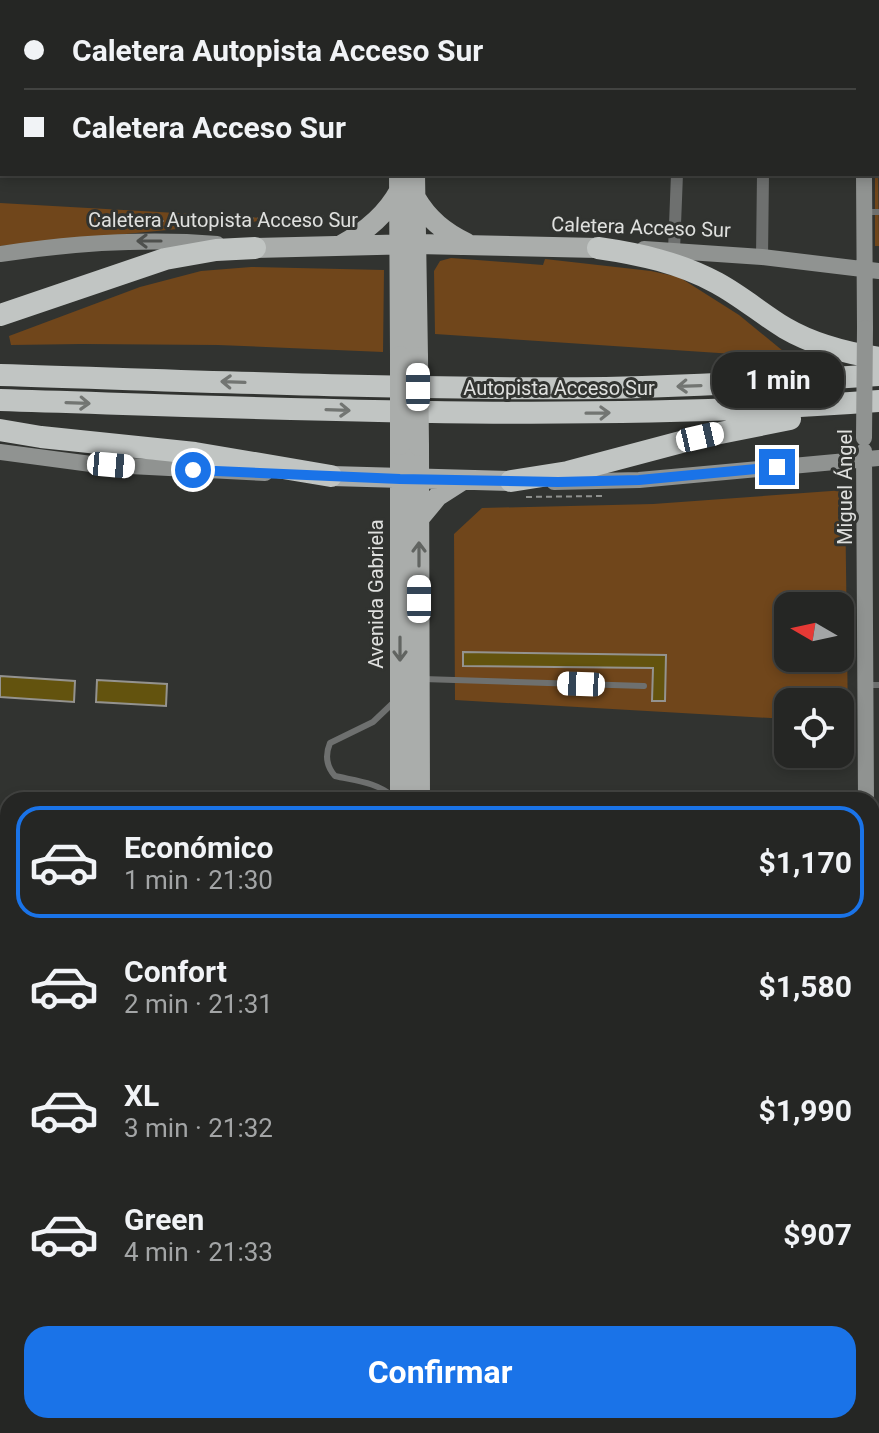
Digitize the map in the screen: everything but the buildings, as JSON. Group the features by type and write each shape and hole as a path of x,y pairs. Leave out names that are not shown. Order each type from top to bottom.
{"highway":[{"path":"0,315 165,259 216,250 255,248"},
{"path":"598,248 650,257 696,273 731,290 797,335 829,348 879,358"},
{"name":"Autopista Acceso Sur","path":"0,375 527,388 685,386 879,375"},
{"name":"Autopista Acceso Sur","path":"0,400 507,413 692,411 879,401"},
{"path":"511,481 568,472 728,431 879,401"},
{"path":"0,430 195,453 331,476"}],"main road":[{"name":"Miguel Ángel","path":"864,176 872,212 872,269 865,328 864,438 872,459 872,724 867,792"},
{"name":"Avenida Gabriela","path":"405,188 410,517 419,679 420,792"},
{"path":"341,245 376,221 405,188 437,225 454,237 475,245"},
{"name":"Caletera Autopista Acceso Sur","path":"0,254 66,245 133,241 201,242 255,248 408,244"},
{"name":"Caletera Acceso Sur","path":"408,244 674,250 872,269"},
{"path":"0,452 131,467 558,482 639,480 872,459"},
{"path":"358,477 380,490 410,517 463,480"},
{"name":"Avenida Gabriela","path":"399,792 399,696 410,517"}],"street":[{"path":"674,250 677,176"},
{"path":"762,257 763,176"}],"lane":[{"path":"419,679 644,686"},
{"path":"387,792 376,785 335,776 327,755 330,743 373,722 399,696"}],"shaded area":[{"path":"875,176 878,176 879,246 875,246"},
{"path":"0,203 281,219 0,246"},
{"path":"451,258 543,265 545,259 679,277 739,315 783,351 804,361 435,334 434,271 440,261"},
{"path":"251,267 384,270 383,352 218,345 11,345 9,336 140,287 201,271"},
{"path":"845,490 846,592 774,592 774,672 847,672 848,688 774,688 774,718 455,700 454,534 482,508 653,504"}],"route":[{"path":"193,470 558,482 639,480 777,467"}]}
